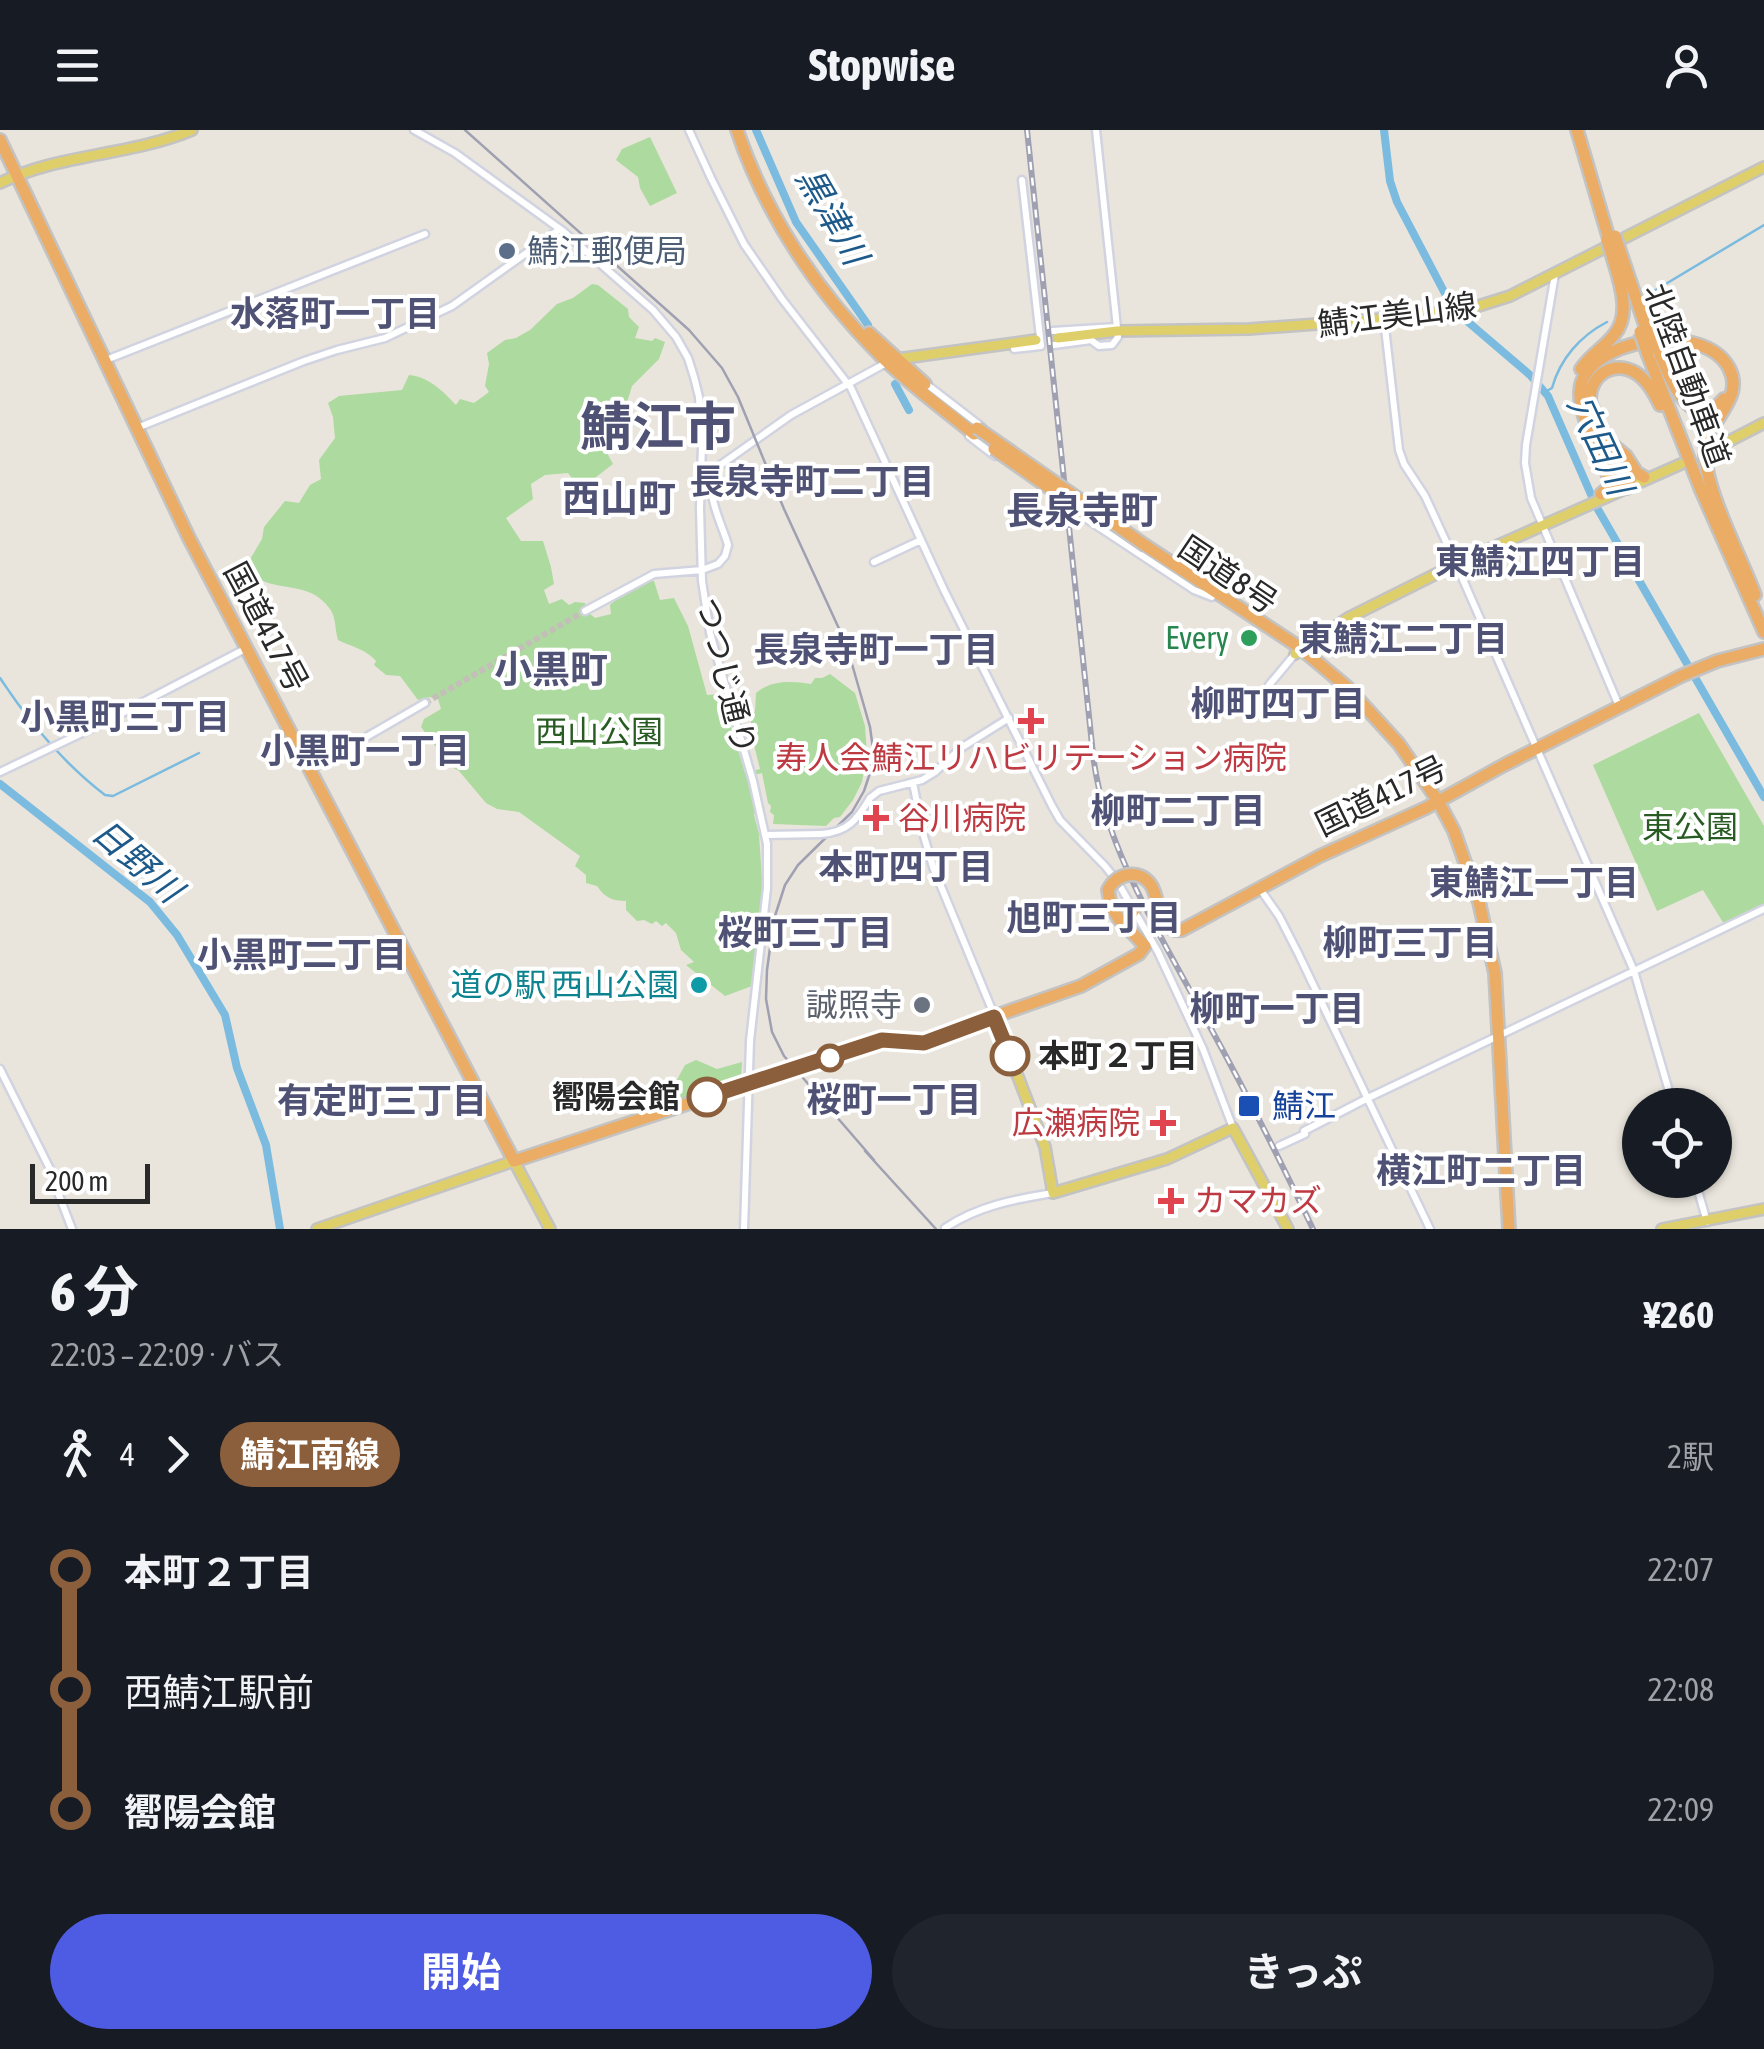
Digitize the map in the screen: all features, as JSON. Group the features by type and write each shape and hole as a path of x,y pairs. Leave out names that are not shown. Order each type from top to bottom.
{"highway":[{"name":"国道8号","path":"741,130 803,249 842,303 892,361 1046,487 1330,672 1399,744 1454,831 1479,902 1496,974 1506,1229"},
{"name":"北陸自動車道","path":"1581,130 1612,244 1646,332"},
{"name":"国道417号","path":"0,140 196,552 514,1161"},
{"name":"北陸自動車道","path":"1585,146 1592,184 1612,244 1758,605 1764,632"},
{"path":"1612,244 1623,316 1615,334 1579,374 1577,392 1602,437 1622,452 1636,473 1644,476"},
{"path":"1602,496 1609,485 1608,474 1580,393 1584,377 1598,362 1629,346 1658,340 1704,346 1724,360 1734,388 1710,431 1706,462 1758,605"},
{"path":"1587,411 1586,385 1596,369 1622,353 1657,344 1695,347 1715,358 1727,375 1724,400 1707,410 1690,406 1655,354"},
{"name":"北陸自動車道","path":"1655,354 1701,490 1758,605"},
{"path":"1587,411 1590,389 1599,375 1620,368 1638,374 1654,393 1701,490"},
{"path":"1608,474 1626,486 1631,465"},
{"name":"国道417号","path":"1120,919 1108,901 1108,890 1116,878 1127,874 1149,882 1167,926 1182,930 1320,856 1434,803 1702,666 1764,649"},
{"path":"1120,919 1128,919 1134,910"},
{"path":"514,1161 882,1040 925,1044 1093,981 1134,958 1147,944 1120,919"}],"main road":[{"path":"0,182 69,159 103,155 192,130"},
{"name":"鯖江美山線","path":"1055,338 1116,329 1234,330 1470,309 1497,302 1764,167"},
{"path":"892,361 1036,340"},
{"path":"1712,450 1764,423"},
{"path":"1299,650 1344,614 1677,465 1626,486"},
{"path":"994,1017 1045,1147 1053,1194 1167,1159 1232,1128 1288,1229"},
{"path":"317,1229 514,1161 550,1229"},
{"path":"1662,1229 1764,1209"}],"street":[{"name":"つつじ通り","path":"414,130 458,155 560,229 654,310 688,358 699,397 702,570 710,633 766,834"},
{"path":"689,130 751,254 848,383 955,613 1057,815 1105,866 1134,910 1147,944 1170,976 1232,1128"},
{"path":"1096,130 1116,329"},
{"path":"1014,348 1042,346 1022,180"},
{"path":"137,428 304,362 386,338 434,316 560,229"},
{"path":"106,360 426,234"},
{"path":"1555,273 1525,463 1531,498 1620,707"},
{"path":"1384,319 1399,450 1404,464 1425,496 1455,562 1634,971 1669,1088"},
{"path":"585,611 654,574 702,570 722,560 728,550 711,494 714,472 791,415 892,361"},
{"path":"1029,470 1051,482 918,384 914,392 1057,500"},
{"path":"1084,508 1203,579 1214,594"},
{"path":"1073,510 1105,522 1194,590 1214,594"},
{"path":"874,562 920,540"},
{"path":"0,772 247,648"},
{"path":"1270,686 1299,650"},
{"path":"310,769 425,703"},
{"path":"744,1229 752,1024 767,888 766,834 843,830 854,824 879,790 914,783 935,772 961,748 1009,718"},
{"path":"914,783 934,867 994,1017"},
{"path":"1260,889 1298,953 1430,1229"},
{"path":"1280,1146 1368,1098 1764,910"},
{"path":"0,1069 58,1185 72,1229"},
{"path":"945,1228 996,1204 1053,1194"},
{"path":"1700,1198 1706,1222"}],"green space":[{"path":"650,137 677,193 650,206 638,177 616,160 622,149"},
{"name":"西山公園","path":"592,284 628,309 629,317 639,327 635,338 665,342 659,359 632,386 627,402 595,424 613,464 587,484 574,481 568,473 545,475 531,484 533,499 506,518 521,541 543,541 554,584 544,590 549,604 562,599 569,605 585,603 595,618 611,614 610,605 619,597 649,581 654,581 660,600 674,598 688,626 707,695 721,694 745,773 760,769 751,717 756,693 768,686 789,682 811,684 815,678 830,674 855,693 865,726 867,755 862,782 840,817 826,826 773,824 762,773 747,777 757,806 754,815 763,895 752,986 725,996 686,965 694,962 681,950 676,933 666,923 662,926 656,921 637,921 626,910 626,901 610,898 597,886 586,883 586,875 575,866 580,856 519,812 486,803 450,766 421,727 424,719 441,709 438,699 418,700 400,676 386,675 368,654 338,640 332,612 320,599 309,592 264,581 246,566 262,539 264,527 285,501 299,503 310,485 321,479 319,460 335,438 328,403 339,396 402,390 409,375 429,382 456,405 460,399 474,403 489,392 485,386 487,353 530,330 557,304"},
{"name":"東公園","path":"1699,713 1764,826 1764,905 1724,924 1703,890 1657,911 1593,765"},
{"path":"696,1060 717,1069 742,1062 741,1078 675,1101 672,1089 685,1065"}],"waterway":[{"name":"黒津川","path":"756,130 796,222 868,325"},
{"name":"穴田川","path":"1384,130 1390,181 1397,202 1451,305 1548,396 1596,506 1764,797"},
{"path":"1644,297 1764,225"},
{"path":"1545,392 1552,388 1572,349 1607,322"},
{"name":"黒津川","path":"895,384 909,410"},
{"path":"0,678 47,741 105,795 113,796 199,753"},
{"name":"日野川","path":"0,784 150,902 177,935 225,1015 237,1068 266,1145 280,1229"}],"tunnel":[{"path":"425,703 585,611"}],"tram line":[{"path":"465,130 689,330 722,368 841,633 870,727 871,770 852,812 798,865 785,885 774,919 766,999 772,1032 784,1056 874,1160"},
{"path":"865,1151 936,1229"}],"railway":[{"path":"1027,130 1099,789 1138,894 1313,1229"}],"bus line":[{"name":"鯖江南線","path":"707,1097 882,1040 929,1042 994,1017 1010,1056"}],"place":[{"name":"鯖江郵便局","path":"507,251"},
{"name":"Every","path":"1249,638"},
{"name":"寿人会鯖江リハビリテーション病院","path":"1031,721"},
{"name":"谷川病院","path":"876,818"},
{"name":"道の駅 西山公園","path":"699,985"},
{"name":"誠照寺","path":"922,1005"},
{"name":"本町２丁目","path":"1010,1056"},
{"name":"嚮陽会館","path":"707,1097"},
{"name":"鯖江","path":"1249,1106"},
{"name":"広瀬病院","path":"1163,1123"},
{"name":"カマカズ","path":"1171,1201"}],"district":[{"name":"水落町一丁目","path":"335,314"},
{"name":"鯖江市","path":"658,427"},
{"name":"長泉寺町二丁目","path":"812,482"},
{"name":"西山町","path":"619,499"},
{"name":"長泉寺町","path":"1082,511"},
{"name":"東鯖江四丁目","path":"1540,562"},
{"name":"東鯖江二丁目","path":"1403,639"},
{"name":"長泉寺町一丁目","path":"876,650"},
{"name":"小黒町","path":"551,670"},
{"name":"柳町四丁目","path":"1278,704"},
{"name":"小黒町三丁目","path":"125,717"},
{"name":"小黒町一丁目","path":"365,751"},
{"name":"柳町二丁目","path":"1178,811"},
{"name":"本町四丁目","path":"906,867"},
{"name":"東鯖江一丁目","path":"1534,883"},
{"name":"旭町三丁目","path":"1094,918"},
{"name":"桜町三丁目","path":"805,933"},
{"name":"柳町三丁目","path":"1410,943"},
{"name":"小黒町二丁目","path":"302,955"},
{"name":"柳町一丁目","path":"1277,1009"},
{"name":"桜町一丁目","path":"894,1100"},
{"name":"有定町三丁目","path":"382,1101"},
{"name":"横江町二丁目","path":"1481,1171"}]}
